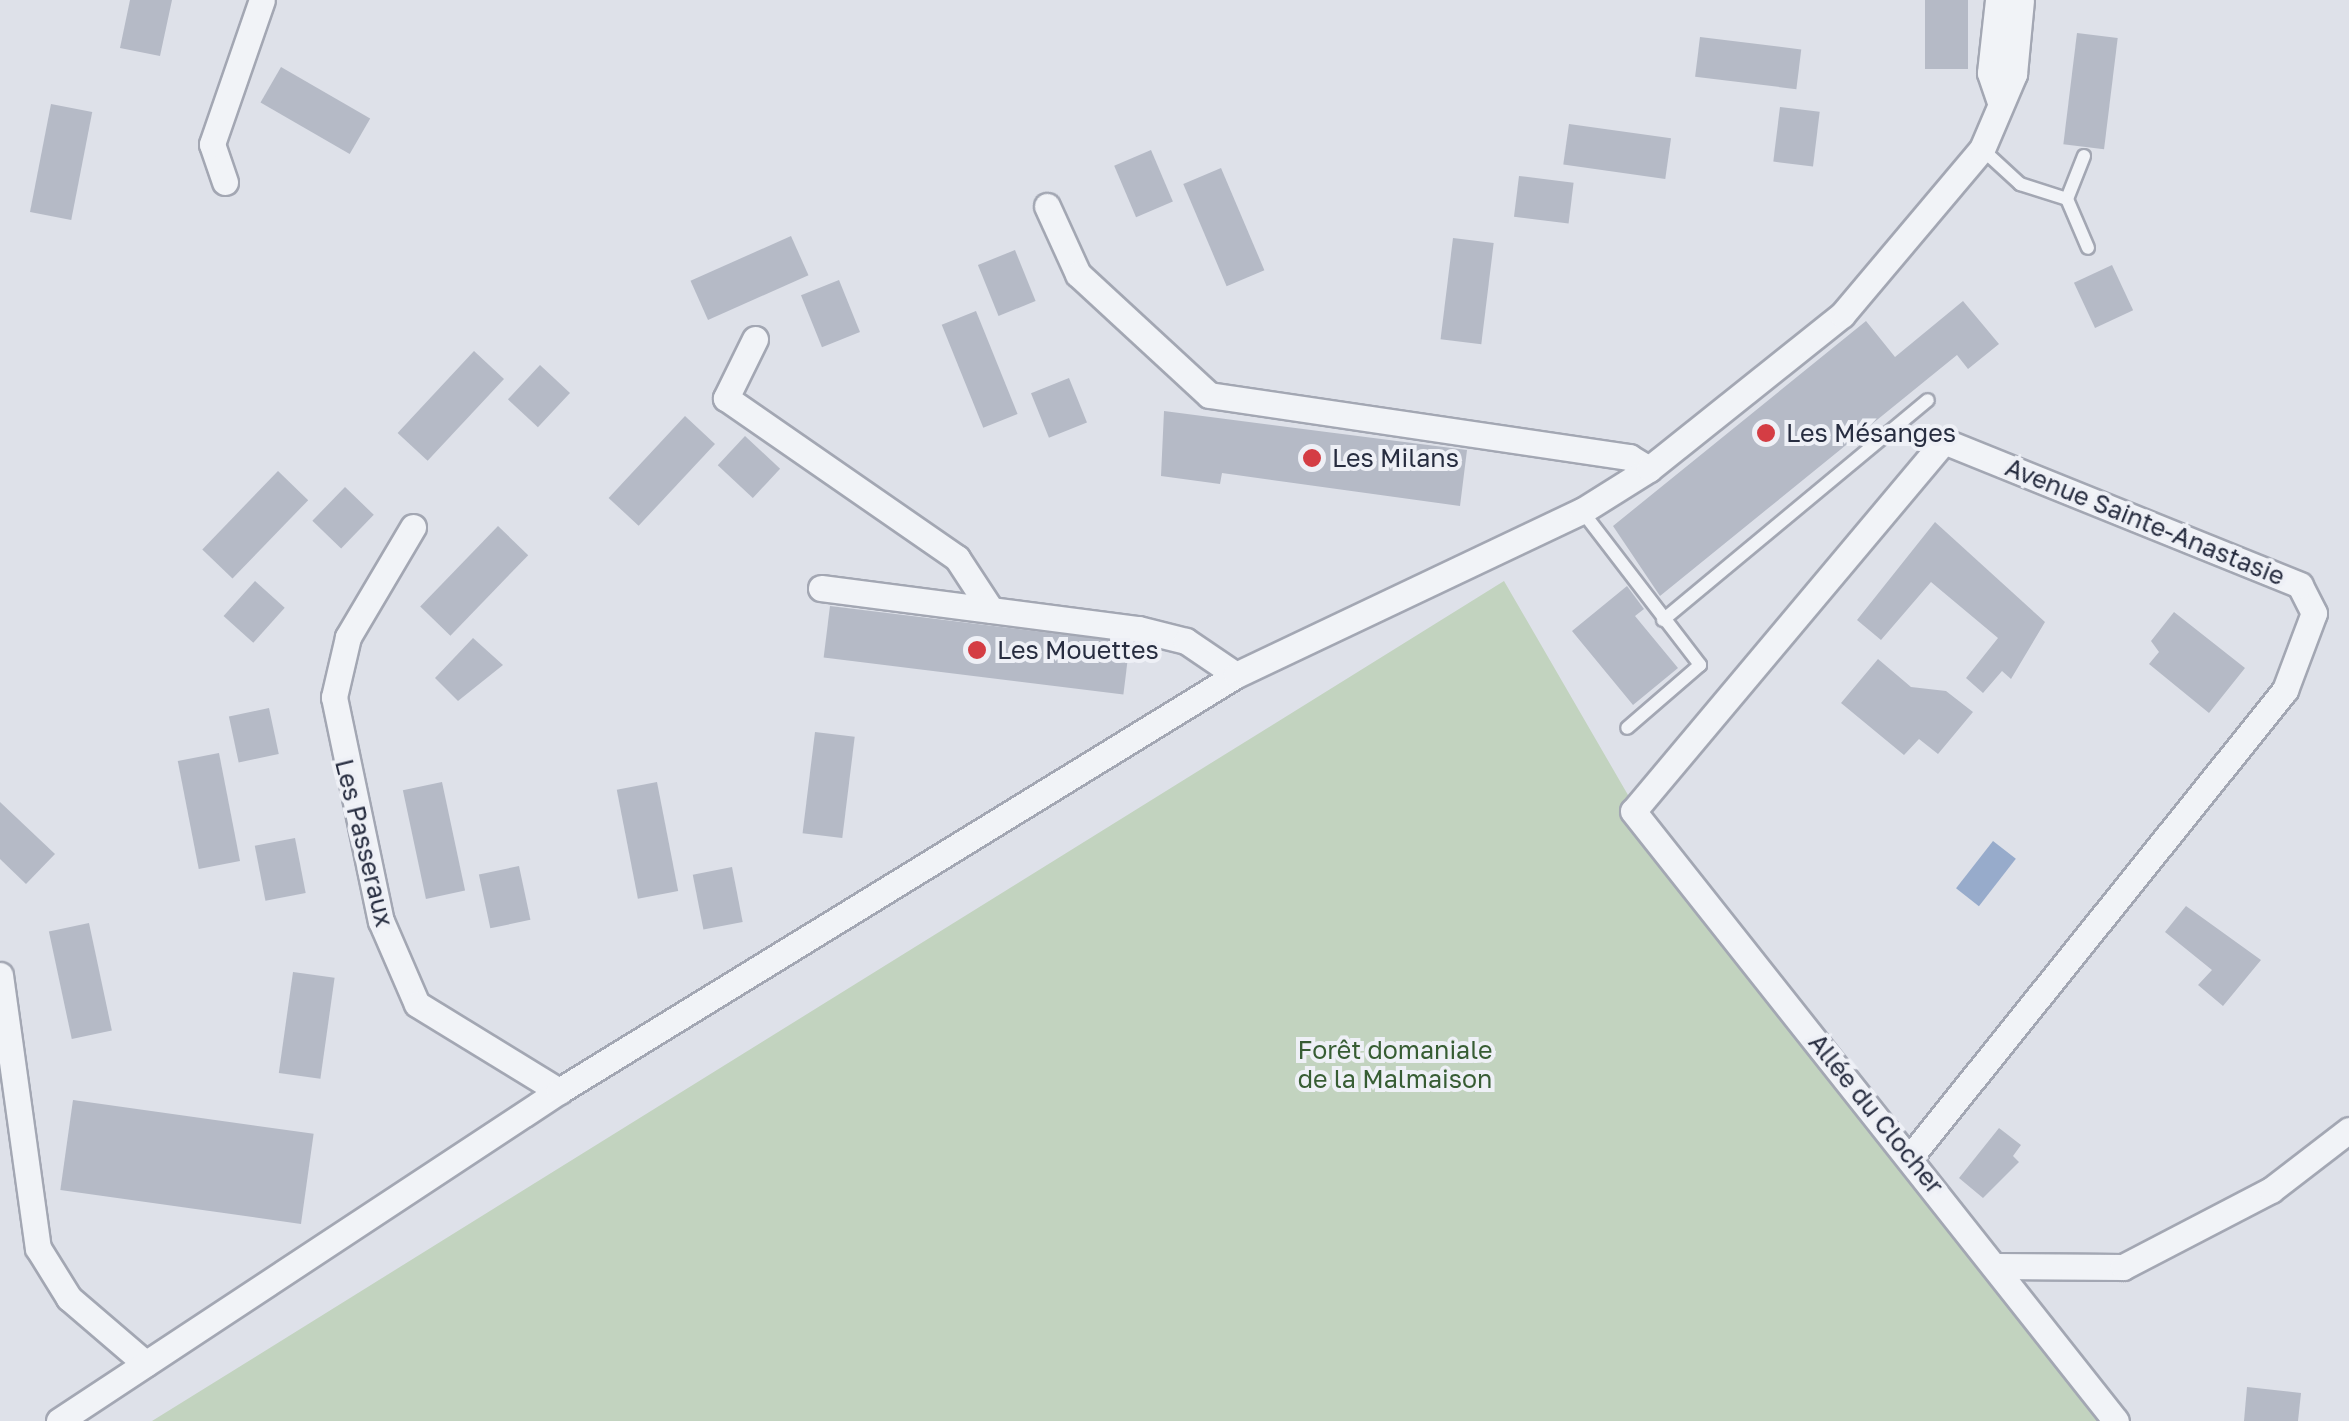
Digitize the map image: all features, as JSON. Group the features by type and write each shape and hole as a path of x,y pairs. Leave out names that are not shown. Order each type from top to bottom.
{"street":[{"path":"225,182 212,144 262,0"},
{"path":"1998,0 1990,73 2000,102"},
{"path":"60,1421 559,1091 1236,675 1582,512 1649,470 1842,315 1982,149 2014,74 2021,0"},
{"path":"1046,206 1078,274 1209,395 1629,458 1649,470"},
{"path":"755,339 726,398 956,558 991,610"},
{"name":"Avenue Sainte-Anastasie","path":"1633,810 1944,441 2300,585 2314,614 2286,690 1910,1156"},
{"name":"Les Passeraux","path":"412,527 348,637 334,697 381,922 417,1004 559,1091"},
{"path":"820,588 1170,637 1236,675"},
{"name":"Allée du Clocher","path":"1633,810 2116,1421"},
{"path":"0,975 38,1248 69,1298 146,1364"},
{"path":"1996,1266 2123,1267 2270,1190 2349,1130"}],"lane":[{"path":"1982,149 2020,184 2067,199"},
{"path":"2084,156 2067,199 2088,248"},
{"path":"1663,620 1928,400"},
{"path":"1582,512 1700,665 1628,728"}],"green space":[{"name":"Forêt domaniale de la Malmaison","path":"1504,581 1628,795 1660,821 1886,1150 2098,1421 152,1421"}],"water":[{"path":"1993,841 2016,859 1979,906 1956,888"}],"building":[{"path":"130,0 172,0 160,56 120,48"},
{"path":"1925,0 1968,0 1968,69 1925,69"},
{"path":"2077,33 2118,38 2104,149 2063,144"},
{"path":"1700,37 1801,49 1796,89 1695,77"},
{"path":"281,67 370,118 350,154 260,103"},
{"path":"51,104 92,112 71,220 30,212"},
{"path":"1780,107 1820,112 1813,166 1773,162"},
{"path":"1569,124 1671,138 1665,179 1563,165"},
{"path":"1151,150 1173,202 1136,217 1114,166"},
{"path":"1221,168 1264,270 1227,286 1183,184"},
{"path":"1519,176 1574,183 1569,223 1514,217"},
{"path":"791,236 808,275 708,320 691,281"},
{"path":"1453,238 1494,243 1481,344 1441,339"},
{"path":"1015,250 1036,301 999,316 978,265"},
{"path":"2112,265 2133,310 2095,328 2074,283"},
{"path":"839,280 860,332 822,347 801,295"},
{"path":"1963,301 1999,344 1968,369 1957,355 1660,596 1613,526 1866,321 1895,357"},
{"path":"976,311 1018,414 983,428 942,325"},
{"path":"474,351 504,379 428,461 398,433"},
{"path":"540,365 570,393 538,427 508,399"},
{"path":"1069,378 1087,423 1049,438 1031,393"},
{"name":"Les Milans","path":"1164,411 1467,450 1460,506 1222,473 1220,484 1161,476"},
{"path":"685,416 715,444 639,526 609,498"},
{"path":"745,436 780,469 753,498 718,465"},
{"path":"278,471 308,500 232,579 202,549"},
{"path":"345,487 374,515 341,549 312,521"},
{"path":"1935,522 2045,622 2011,679 2002,671 1983,693 1966,678 1998,638 1931,582 1881,640 1857,620"},
{"path":"498,526 528,555 450,636 420,607"},
{"path":"255,581 285,608 253,643 224,616"},
{"path":"1627,586 1644,609 1635,616 1678,668 1633,705 1572,631"},
{"name":"Les Mouettes","path":"830,606 1130,643 1123,694 824,658"},
{"path":"2174,612 2245,668 2209,713 2149,664 2159,652 2151,641"},
{"path":"473,638 503,665 458,701 435,678"},
{"path":"1878,659 1911,687 1946,691 1973,712 1938,754 1919,739 1904,755 1841,703"},
{"path":"269,708 279,754 239,762 229,717"},
{"path":"815,732 855,737 842,838 803,833"},
{"path":"219,753 240,861 199,869 178,761"},
{"path":"442,782 465,891 426,899 403,790"},
{"path":"657,782 678,891 638,899 617,790"},
{"path":"0,802 55,854 26,884 0,859"},
{"path":"295,838 306,893 265,901 255,846"},
{"path":"519,866 530,920 490,928 479,875"},
{"path":"732,867 743,922 703,930 693,875"},
{"path":"2186,906 2261,960 2223,1006 2198,985 2212,970 2165,932"},
{"path":"89,923 112,1031 72,1039 49,932"},
{"path":"293,972 335,978 320,1079 279,1073"},
{"path":"73,1100 314,1134 301,1224 60,1190"},
{"path":"1999,1128 2021,1145 2013,1156 2019,1162 1983,1198 1959,1178"},
{"path":"2247,1387 2301,1393 2298,1421 2244,1421"}],"place":[{"name":"Les Mésanges","path":"1766,433"},
{"name":"Les Milans","path":"1312,458"},
{"name":"Les Mouettes","path":"977,650"}]}
